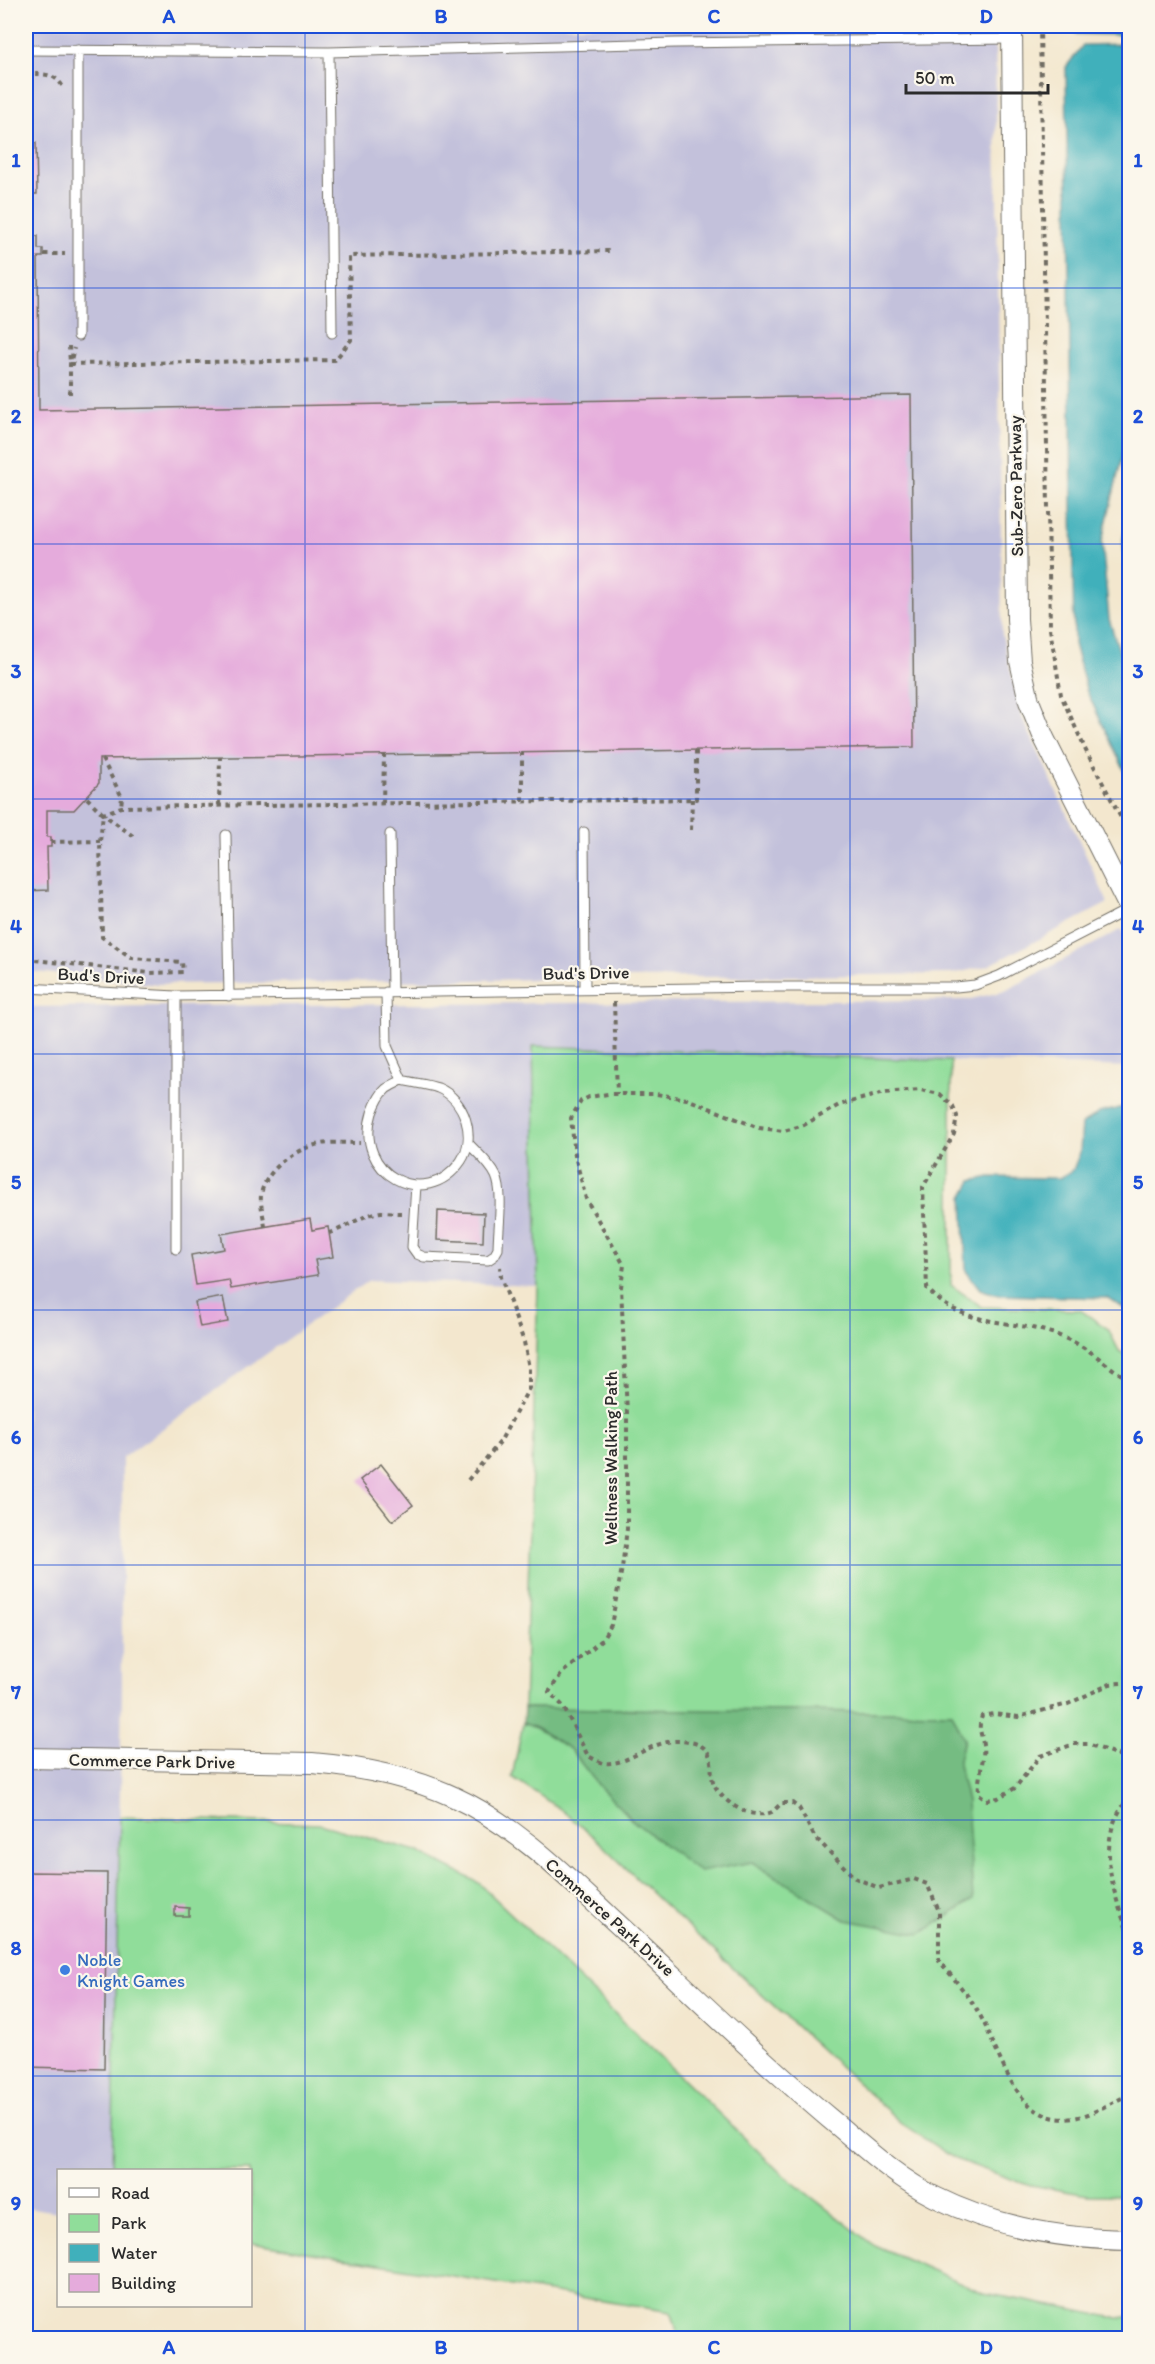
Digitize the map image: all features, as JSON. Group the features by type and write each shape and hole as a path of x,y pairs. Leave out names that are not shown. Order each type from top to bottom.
{"street":[{"name":"Sub-Zero Parkway","path":"1011,30 1017,619 1020,661 1029,701 1044,738 1130,909"},
{"name":"Commerce Park Drive","path":"26,1758 312,1763 353,1766 394,1776 454,1797 492,1818 525,1841 677,1978 795,2089 900,2176 936,2197 985,2217 1034,2231 1095,2240 1130,2240"}],"lane":[{"path":"26,50 329,52 676,43 1011,30"},
{"path":"78,50 78,336"},
{"path":"329,52 332,333"},
{"path":"584,832 585,989"},
{"path":"390,834 387,1046 402,1080"},
{"path":"226,835 230,996"},
{"name":"Bud's Drive","path":"26,988 176,996 230,996 585,989 956,987 975,984 999,976 1130,909"},
{"path":"176,996 176,1249"},
{"path":"402,1080 438,1088 452,1097 462,1111 468,1126 468,1143 462,1159 452,1172 438,1181 416,1185 406,1184 391,1177 378,1166 370,1151 369,1143 368,1135 375,1104 385,1090 402,1080"},
{"path":"416,1185 412,1247 417,1254 424,1257 488,1260 494,1256 498,1249 500,1193 497,1178 468,1143"}],"path":[{"path":"1040,26 1050,629 1061,694 1086,751 1130,835"},
{"path":"26,74 52,75 60,82 65,93"},
{"path":"66,243 66,265"},
{"path":"70,364 335,360 351,340 349,256 609,251"},
{"path":"44,254 66,254"},
{"path":"70,364 78,336"},
{"path":"69,342 70,394"},
{"path":"103,814 121,807 696,799 696,750"},
{"path":"522,753 522,801"},
{"path":"383,803 384,754"},
{"path":"219,805 220,757"},
{"path":"102,759 122,797 121,807"},
{"path":"86,797 103,814 133,836"},
{"path":"691,830 692,799"},
{"path":"26,959 150,973 183,972 183,962 132,957 102,938 100,841 103,814"},
{"path":"51,842 100,841"},
{"path":"614,989 617,1094"},
{"name":"Wellness Walking Path","path":"1130,1379 1084,1347 1054,1334 974,1318 952,1310 936,1299 927,1288 923,1187 954,1134 957,1116 953,1106 940,1094 920,1090 884,1093 839,1105 804,1125 784,1131 759,1128 687,1099 656,1094 589,1097 581,1101 571,1118 575,1156 586,1199 624,1265 621,1287 627,1413 627,1529 611,1625 602,1640 562,1673 549,1692 563,1706 588,1756 608,1764 627,1758 657,1743 678,1740 693,1742 706,1749 711,1761 714,1785 745,1812 761,1814 772,1812 782,1803 792,1803 799,1808 814,1836 855,1878 879,1888 914,1879 927,1884 939,1911 939,1961 968,1995 985,2024 1007,2075 1021,2096 1040,2113 1057,2119 1075,2118 1124,2097 1130,2090"},
{"path":"265,1227 261,1194 274,1171 290,1157 309,1147 335,1143 369,1143"},
{"path":"329,1233 380,1212 414,1214"},
{"path":"468,1480 500,1442 529,1388 530,1368 524,1342 501,1277 498,1249"},
{"path":"1130,1682 1110,1684 1068,1704 1018,1716 994,1714 982,1716 978,1727 983,1741 984,1754 978,1794 987,1800 999,1797 1015,1788 1040,1756 1074,1744 1088,1744 1121,1756 1130,1768"},
{"path":"1130,1796 1116,1819 1109,1843 1110,1869 1117,1904 1130,1937"}],"shaded area":[{"path":"26,26 995,26 1002,635 1022,717 1108,903 988,966 951,974 150,984 26,971"},
{"path":"1122,929 1129,944 1129,1067 534,1046 538,1286 369,1280 122,1458 122,1696 112,2169 57,2169 57,2212 26,2207 26,1007 967,1000 1005,991"}],"green space":[{"path":"533,1046 951,1061 951,1285 982,1307 1080,1310 1108,1329 1119,1351 1129,1357 1129,2195 1088,2195 1025,2184 955,2159 901,2123 595,1838 560,1809 512,1777 523,1723 536,1728 570,1749 600,1787 632,1820 700,1871 752,1862 846,1920 967,1801 958,1764 964,1739 952,1713 524,1708 538,1286"},
{"path":"524,1708 952,1713 964,1739 958,1764 967,1801 973,1900 921,1934 846,1920 752,1862 700,1872 632,1820 600,1787 570,1749 536,1728 523,1723"},
{"path":"120,1817 319,1824 417,1851 479,1883 782,2174 872,2244 984,2293 1111,2317 1129,2317 1129,2338 680,2338 671,2312 252,2243 252,2169 112,2169"}],"water":[{"path":"1068,26 1129,26 1129,35 1077,34 1068,29"},
{"path":"1129,44 1129,428 1102,541 1109,619 1129,682 1129,780 1087,692 1074,644 1066,67 1083,45"},
{"path":"1129,514 1129,611 1123,539"},
{"path":"1129,1102 1129,1329 1125,1309 1108,1298 998,1295 980,1289 966,1271 963,1197 972,1181 990,1177 1059,1178 1073,1170 1080,1152 1082,1124 1099,1113 1128,1106"}],"building":[{"path":"26,143 36,143 37,194 26,194"},
{"path":"26,236 38,236 38,249 43,249 43,257 38,257 39,410 911,395 914,747 99,759 99,783 74,810 47,810 47,837 51,837 51,847 47,847 48,890 26,891"},
{"path":"438,1211 484,1213 483,1242 437,1240"},
{"path":"310,1219 312,1230 328,1227 333,1257 315,1260 318,1275 231,1289 229,1280 196,1285 191,1255 224,1249 221,1234"},
{"path":"223,1297 228,1322 200,1327 195,1302"},
{"path":"381,1464 413,1505 392,1521 360,1480"},
{"name":"Noble Knight Games","path":"26,1872 107,1873 104,2069 26,2067"},
{"path":"175,1907 189,1908 189,1916 175,1916"}],"place":[{"name":"Noble Knight Games","path":"65,1970"}]}
